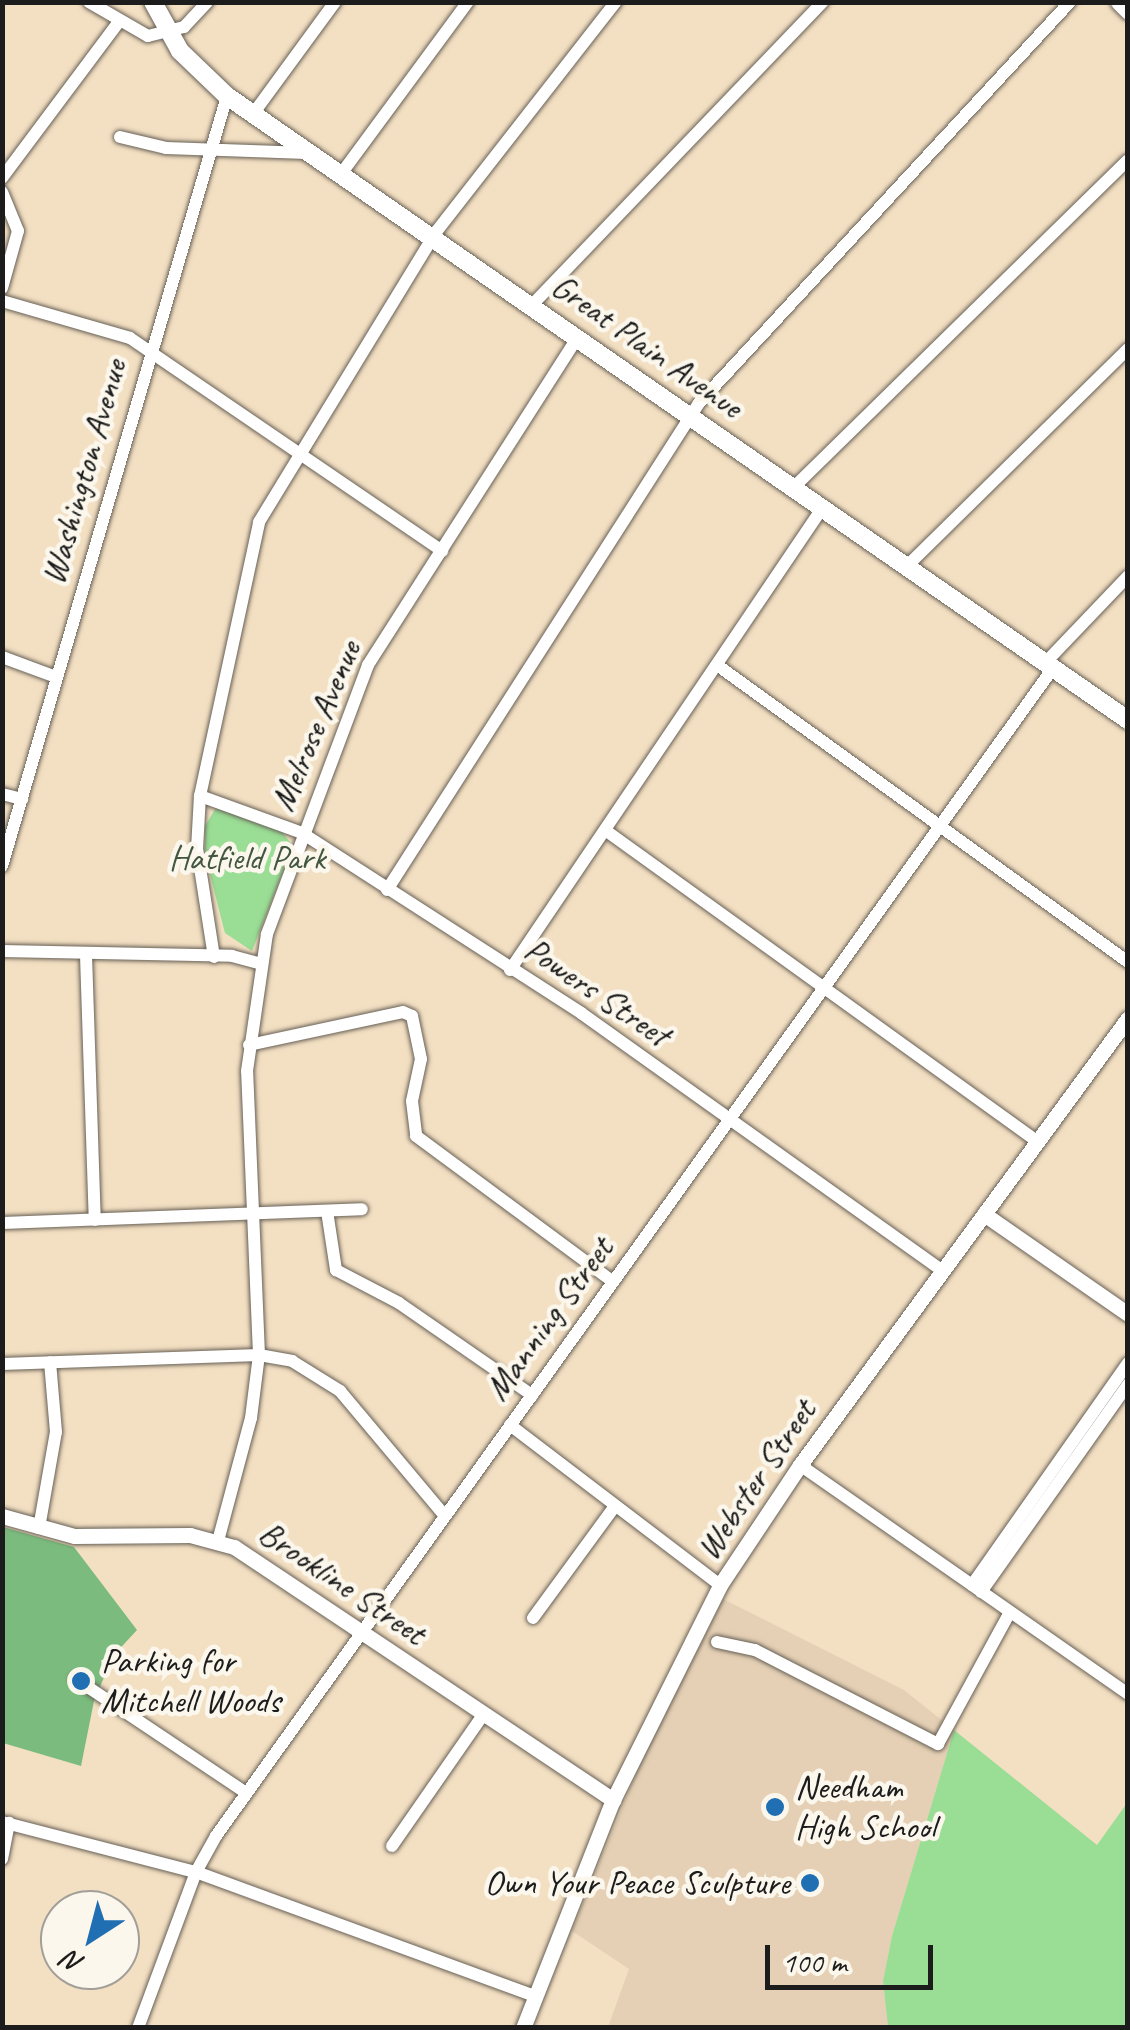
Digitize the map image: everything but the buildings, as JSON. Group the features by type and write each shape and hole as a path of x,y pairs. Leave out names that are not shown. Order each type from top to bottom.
{"main road":[{"name":"Great Plain Avenue","path":"153,2 167,32 227,96 1128,720"}],"street":[{"path":"89,2 118,24 143,36 189,24 207,2"},
{"path":"253,114 335,2"},
{"path":"341,174 468,2"},
{"path":"214,957 197,849 200,796 259,522 432,237 616,2"},
{"path":"532,306 823,2"},
{"path":"387,890 691,415 844,240 1070,2"},
{"path":"1118,2 1128,12"},
{"path":"2,178 118,24"},
{"name":"Washington Avenue","path":"2,866 227,96"},
{"path":"120,136 166,148 310,153"},
{"path":"794,487 1128,160"},
{"path":"2,192 18,231 2,288"},
{"path":"2,301 130,338 300,450 442,551"},
{"name":"Melrose Avenue","path":"218,1541 251,1418 259,1355 249,1045 260,963 302,833 357,687 578,337"},
{"path":"907,566 1128,348"},
{"path":"510,970 823,507"},
{"name":"Manning Street","path":"139,2024 196,1872 246,1793 940,826 1049,666 1128,576"},
{"path":"2,658 56,677"},
{"path":"717,665 1128,962"},
{"path":"2,794 22,799"},
{"name":"Powers Street","path":"200,796 302,833 510,970 943,1271"},
{"path":"604,830 1038,1142"},
{"path":"2,951 214,957 260,963"},
{"path":"86,954 94,1220"},
{"path":"249,1045 403,1012 412,1016 421,1060 412,1101 416,1136 613,1282"},
{"name":"Webster Street","path":"524,2028 612,1800 720,1585 800,1465 1128,1018"},
{"path":"2,1222 362,1208"},
{"path":"327,1211 336,1270 399,1303 532,1395"},
{"path":"984,1214 1128,1314"},
{"path":"2,1364 259,1355 292,1361 340,1391 446,1516"},
{"path":"39,1528 56,1432 50,1362"},
{"path":"976,1589 1057,1474 1128,1363"},
{"path":"1057,1474 1128,1384"},
{"path":"510,1425 720,1585"},
{"path":"800,1465 1128,1694"},
{"path":"533,1618 615,1506"},
{"name":"Brookline Street","path":"2,1516 90,1538 176,1535 218,1541 362,1631 612,1800"},
{"path":"717,1642 754,1650 938,1744 1010,1612"},
{"path":"76,1679 246,1793"},
{"path":"392,1846 483,1715"},
{"path":"2,1859 6,1823 196,1872 535,1996"},
{"path":"139,2024 155,2028"}],"shaded area":[{"name":"Needham High School","path":"723,1599 904,1690 954,1730 892,1936 883,1981 888,2027 608,2027 629,1969 572,1931 639,1767"}],"green space":[{"name":"Hatfield Park","path":"217,806 278,827 293,846 252,951 225,933 205,855 205,826"},
{"path":"3,1527 74,1547 137,1630 113,1656 94,1701 81,1766 3,1743"},
{"path":"954,1730 1097,1845 1127,1803 1127,2027 888,2027 883,1981 892,1936"}],"place":[{"name":"Parking for Mitchell Woods","path":"81,1681"},
{"name":"Needham High School","path":"775,1807"},
{"name":"Own Your Peace Sculpture","path":"810,1883"}]}
